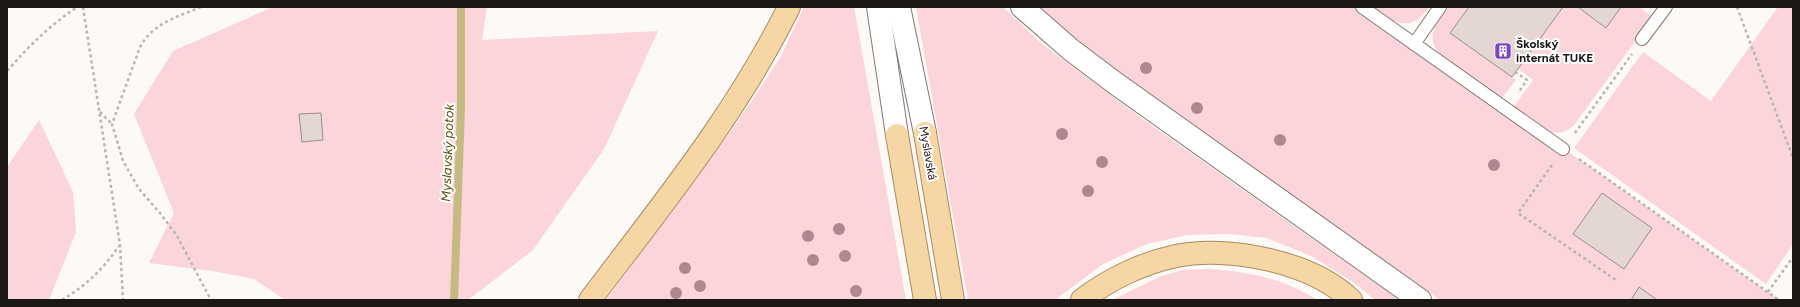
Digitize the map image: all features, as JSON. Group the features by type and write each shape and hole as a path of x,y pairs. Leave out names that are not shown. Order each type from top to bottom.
{"highway":[{"path":"590,300 725,118 771,42 789,7"},
{"name":"Myslavská","path":"925,133 953,300"},
{"path":"898,135 925,300"},
{"path":"1082,300 1135,269 1177,256 1216,253 1259,257 1282,262 1325,281 1351,300"}],"street":[{"path":"878,7 898,135"},
{"name":"Myslavská","path":"899,7 925,133"},
{"path":"1022,7 1070,49 1114,83 1420,300"}],"lane":[{"path":"1362,7 1563,149"},
{"path":"1414,44 1440,7"},
{"path":"1642,39 1666,7"}],"path":[{"path":"7,71 36,38 57,20 77,7"},
{"path":"82,7 91,70 100,112 120,245 123,300"},
{"path":"112,124 145,37 158,25 201,7"},
{"path":"1737,7 1793,158"},
{"path":"1616,280 1518,213 1642,39"},
{"path":"1507,109 1527,80 1515,72"},
{"path":"100,112 112,124 123,161 139,189 160,213 177,236 211,300"},
{"path":"1563,149 1779,300"},
{"path":"62,300 77,291 104,267 120,245"},
{"path":"1768,292 1793,257"}],"shaded area":[{"path":"273,7 487,7 482,40 658,31 604,149 533,250 468,300 285,300 254,279 213,271 149,263 174,213 134,114 173,51"},
{"path":"804,7 854,7 906,300 606,300 734,127 757,93 781,56"},
{"path":"916,7 1003,7 1041,43 1144,120 1399,300 1375,300 1353,282 1311,256 1267,238 1229,234 1187,235 1147,244 1103,264 1055,300 968,300"},
{"path":"1040,7 1362,7 1779,300 1440,300 1132,83 1077,40"},
{"path":"1372,7 1429,7 1415,21 1402,23 1388,18"},
{"path":"1446,7 1469,7 1451,33 1516,80 1501,99 1443,58 1437,51 1434,45 1433,32"},
{"path":"1563,7 1578,7 1606,28 1621,7 1639,7 1653,17 1574,125 1566,131 1559,133 1543,129 1513,108 1533,80 1518,69"},
{"path":"1778,7 1793,7 1793,244 1766,284 1574,148 1643,52 1711,101"},
{"path":"39,120 73,192 76,232 49,300 7,300 7,167"},
{"path":"1209,269 1265,277 1291,286 1317,300 1112,300 1161,276 1183,270"}],"building":[{"name":"Školský internát TUKE","path":"1469,7 1563,7 1512,77 1450,33"},
{"name":"Školský internát TUKE","path":"1578,7 1621,7 1606,28"},
{"path":"321,113 323,140 302,142 299,114"},
{"path":"1602,193 1652,228 1624,269 1573,234"},
{"path":"1639,287 1657,300 1631,300"}],"waterway":[{"name":"Myslavský potok","path":"454,300 461,109 461,7"}],"place":[{"name":"Školský internát TUKE","path":"1503,51"}]}
